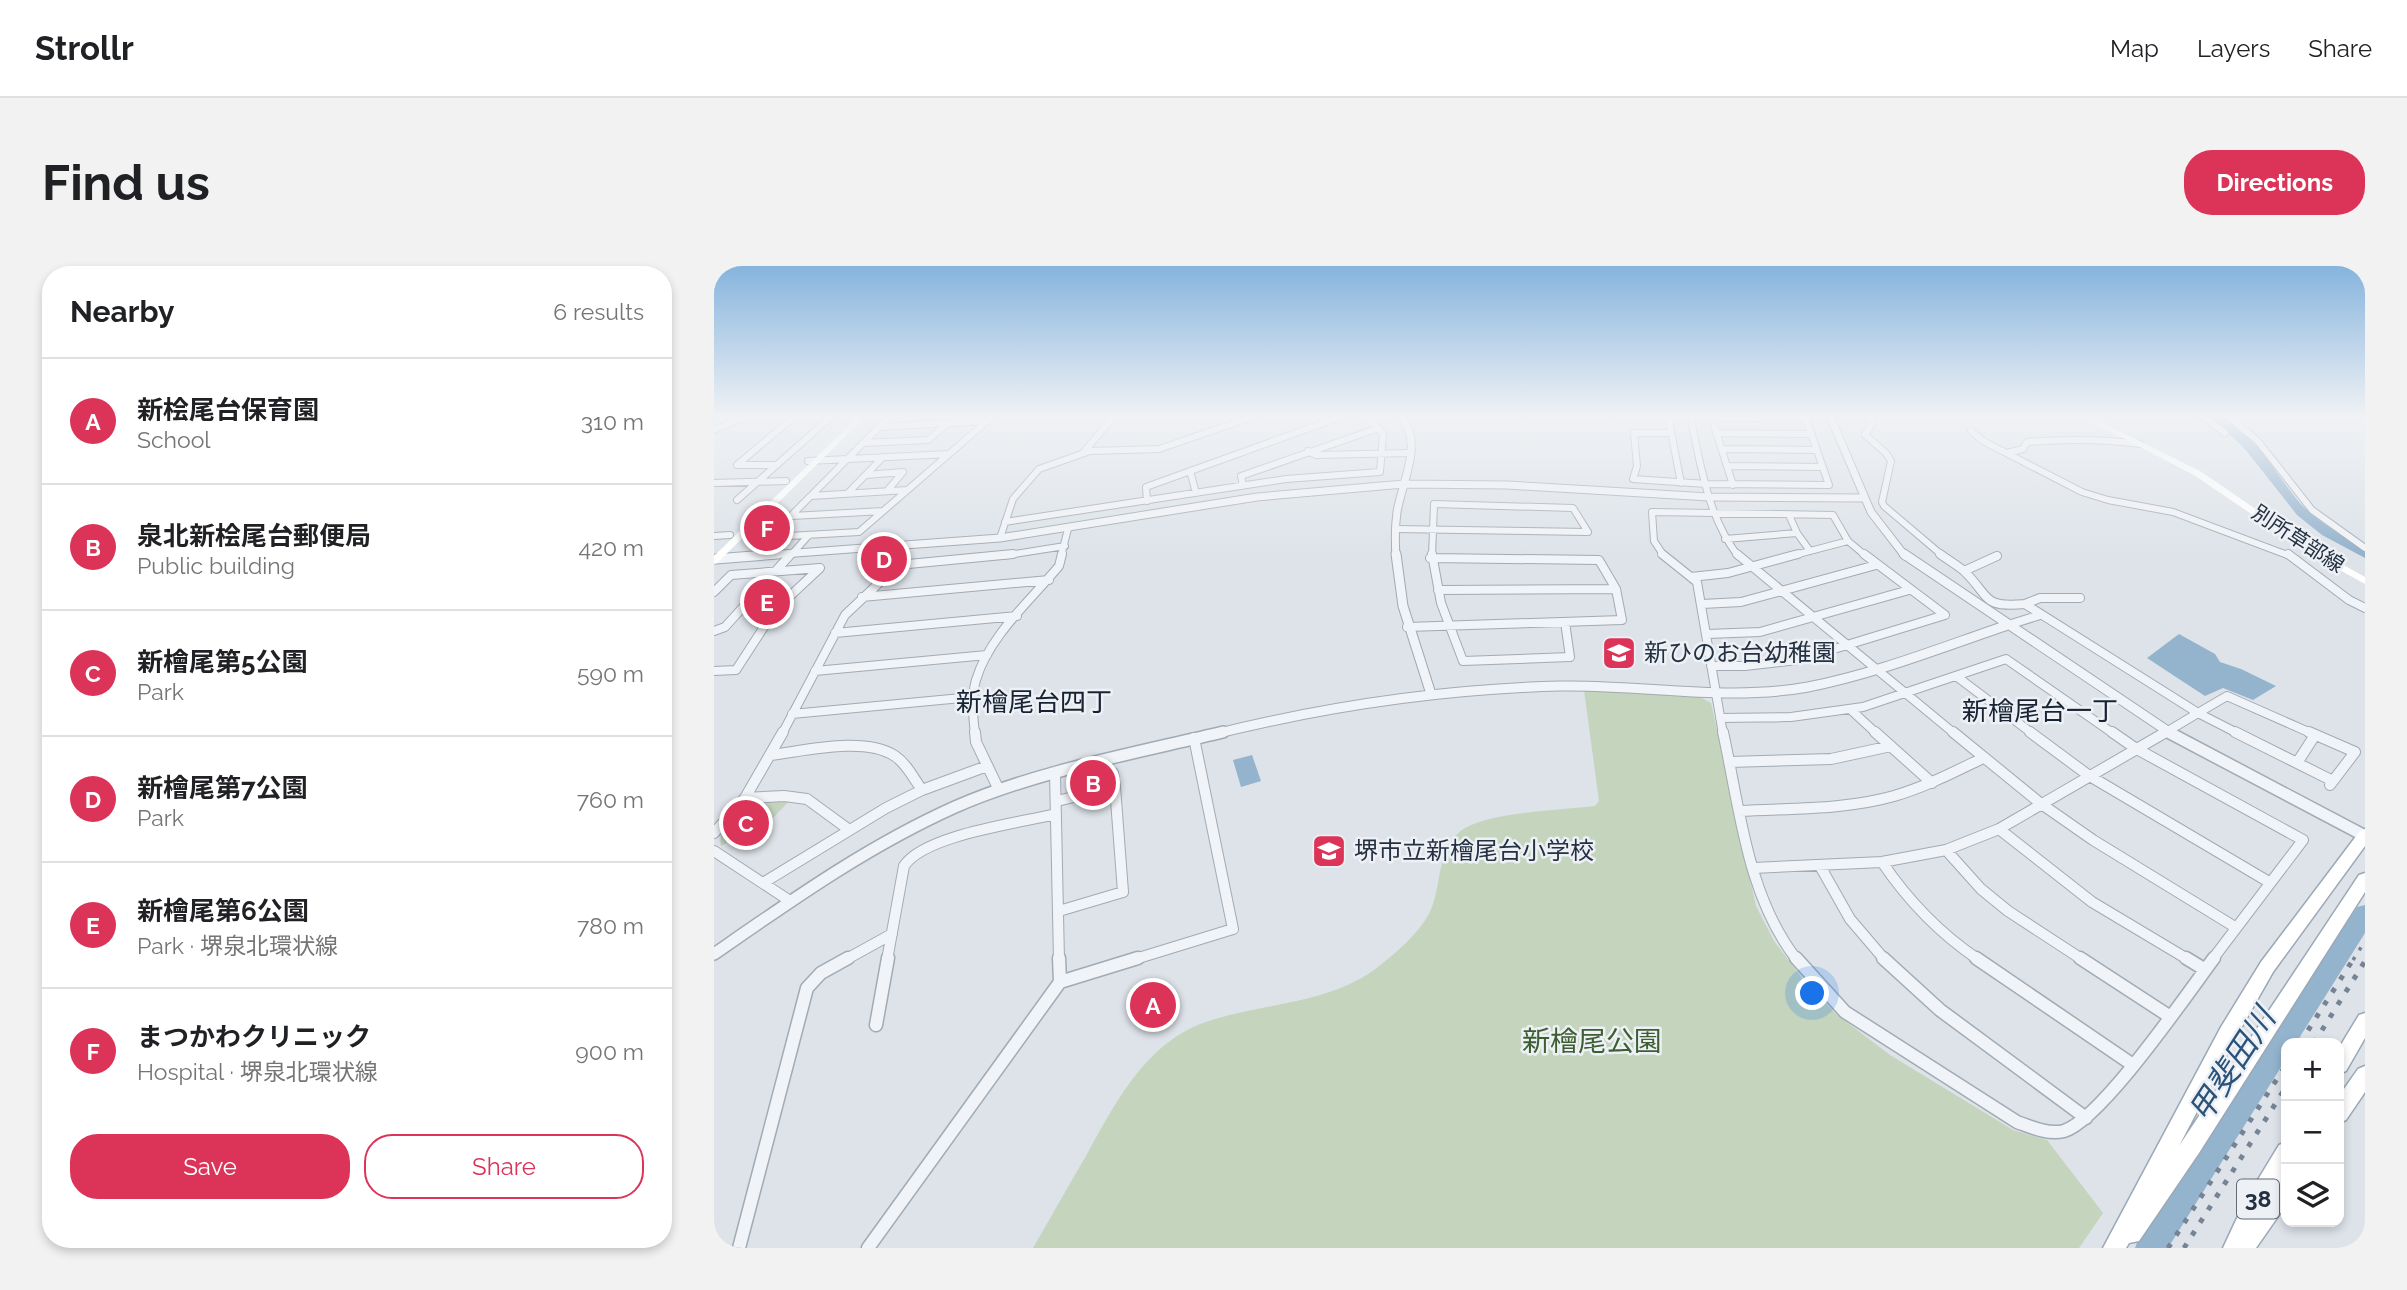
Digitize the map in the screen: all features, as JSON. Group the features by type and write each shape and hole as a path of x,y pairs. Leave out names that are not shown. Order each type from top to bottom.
{"main road":[{"path":"715,557 730,535 786,481 812,462"},
{"path":"715,557 812,462"},
{"name":"別所草部線","path":"2175,462 2197,473 2323,558 2365,582"},
{"path":"2114,1248 2228,1033 2267,967 2365,836"},
{"path":"2120,1248 2185,1158 2300,974 2365,879"},
{"path":"2344,1057 2365,1021"},
{"path":"2344,1106 2365,1075"},
{"name":"38","path":"2234,1248 2281,1161"},
{"path":"2243,1248 2281,1194"}],"street":[{"path":"741,462 737,465 777,465"},
{"path":"737,500 781,462"},
{"path":"845,462 770,537 859,532 940,462"},
{"path":"848,494 878,462"},
{"path":"1000,538 1013,499 1039,469 1059,462"},
{"path":"1147,501 1146,487 1216,462"},
{"path":"1243,485 1241,476 1279,462"},
{"path":"1006,522 1308,476 1380,472 1382,462"},
{"path":"1408,462 1395,529 1395,560 1407,627 1431,694"},
{"path":"1637,462 1633,479 1732,485 1829,485 1821,462"},
{"path":"1677,462 1681,483"},
{"path":"1701,462 1714,514 1725,539 1751,567 2040,803 2093,840 2235,927"},
{"path":"1726,462 1732,485"},
{"path":"1849,462 1876,523 1896,548 2005,626 2165,730 2365,836"},
{"path":"1891,462 1882,502 1884,506 1907,523 1934,550 1964,571 1977,590 1994,604 2025,604 2039,598 2080,598"},
{"path":"2024,462 2082,492 2108,500 2173,512 2287,554 2365,608"},
{"path":"2274,462 2312,510 2365,548"},
{"path":"1727,466 1823,467"},
{"path":"1190,471 1196,493"},
{"path":"866,474 903,472 887,491"},
{"path":"714,483 786,481"},
{"path":"715,557 792,554 1000,538 1257,497 1404,484 1507,485 1709,497 1864,498"},
{"path":"811,496 906,490"},
{"path":"1395,529 1429,530 1588,532 1573,508 1434,504 1429,530 1430,558 1438,590 1463,662 1570,657 1565,622"},
{"path":"792,516 883,511"},
{"path":"1711,666 1778,664 1847,647 1945,615 1848,541 1833,516 1652,512 1652,533 1657,551 1697,582 1714,691 1753,869 1764,907 1781,939 1814,981 1845,1012 2017,1122 2041,1132 2063,1131 2087,1118 2133,1065 2303,839 2135,748 2006,659 1904,694 1850,709 1791,718 1720,718"},
{"path":"1789,515 1797,533 1810,551"},
{"path":"999,790 976,742 972,697 976,679 987,655 1059,566 1068,529"},
{"path":"1725,539 1797,533"},
{"path":"714,640 809,534"},
{"path":"714,536 730,535"},
{"path":"1691,576 1728,573 1848,541"},
{"path":"714,833 745,798 771,755 845,615 898,565 990,558 1065,546"},
{"path":"1964,571 1997,556"},
{"path":"1407,627 1622,620 1615,589 1599,560 1430,558"},
{"path":"1702,604 1741,603 1876,565"},
{"path":"714,592 731,575 820,568 775,610 736,670 714,671"},
{"path":"862,597 1049,580"},
{"path":"1438,590 1615,589"},
{"path":"1707,634 1760,632 1909,590"},
{"path":"1753,869 1882,862 1946,850 1999,829 2165,730 2198,713 2227,696 2354,752 2331,783 2198,713 2025,604"},
{"path":"715,952 885,841 958,806 1055,773 1287,716 1431,694 1562,686 1714,691 1807,687 1874,670 2040,615"},
{"path":"835,633 1017,616"},
{"path":"714,631 725,627"},
{"path":"815,671 987,655"},
{"path":"1956,676 2088,775 2269,882"},
{"path":"792,714 972,697"},
{"path":"1850,709 1932,783"},
{"path":"2297,763 2315,735"},
{"path":"1060,982 1233,929 1194,738"},
{"path":"1729,762 1832,759 1891,746"},
{"path":"771,755 854,747 873,748 897,757 922,790"},
{"path":"1740,811 1855,804 1892,796 1932,783 1983,758"},
{"path":"763,883 848,829 922,790 988,766"},
{"path":"868,1248 1060,982 1055,773"},
{"path":"1059,911 1123,892 1113,773"},
{"path":"1057,801 1115,787"},
{"path":"745,798 784,796 807,799 848,829"},
{"path":"876,1025 904,866 911,855 920,848 1056,814"},
{"path":"1999,829 2092,902 2204,969"},
{"path":"1946,850 1981,889 2008,911 2169,1016"},
{"path":"714,851 790,901"},
{"path":"1882,862 1904,895 1930,923 1960,947 2133,1065"},
{"path":"1820,866 1840,905 1861,934 1888,963 1925,996 2087,1118"},
{"path":"739,1248 807,988 821,973 892,934"}],"green space":[{"name":"新檜尾公園","path":"1584,690 1697,695 1711,703 1756,906 1774,941 1801,977 1836,1014 1890,1055 2013,1130 2047,1140 2103,1213 2079,1248 1033,1248 1122,1094 1151,1057 1169,1042 1189,1029 1212,1020 1298,1001 1340,988 1378,967 1399,950 1424,922 1433,903 1444,856 1455,836 1465,828 1510,815 1595,806 1599,801"},
{"path":"790,800 773,818 721,846 724,828 747,804"}],"water":[{"path":"2179,634 2215,654 2220,662 2276,686 2253,700 2223,688 2205,696 2147,658"},
{"path":"1252,755 1261,781 1241,787 1233,760"}],"waterway":[{"path":"2261,462 2301,513 2365,554"},
{"name":"甲斐田川","path":"2150,1248 2365,914"}],"railway":[{"path":"2353,960 2365,941"},
{"path":"2303,1038 2354,958"},
{"path":"2317,1038 2365,961"},
{"path":"2168,1248 2281,1073"},
{"path":"2184,1248 2281,1095"}],"place":[{"name":"まつかわクリニック","path":"767,528"},
{"name":"新檜尾第7公園","path":"884,559"},
{"name":"新檜尾第6公園","path":"767,602"},
{"name":"新ひのお台幼稚園","path":"1619,653"},
{"name":"泉北新桧尾台郵便局","path":"1093,783"},
{"name":"新檜尾第5公園","path":"746,823"},
{"name":"堺市立新檜尾台小学校","path":"1329,851"},
{"name":"新桧尾台保育園","path":"1153,1005"}],"district":[{"name":"新檜尾台四丁","path":"1034,702"},
{"name":"新檜尾台一丁","path":"2040,711"}]}
